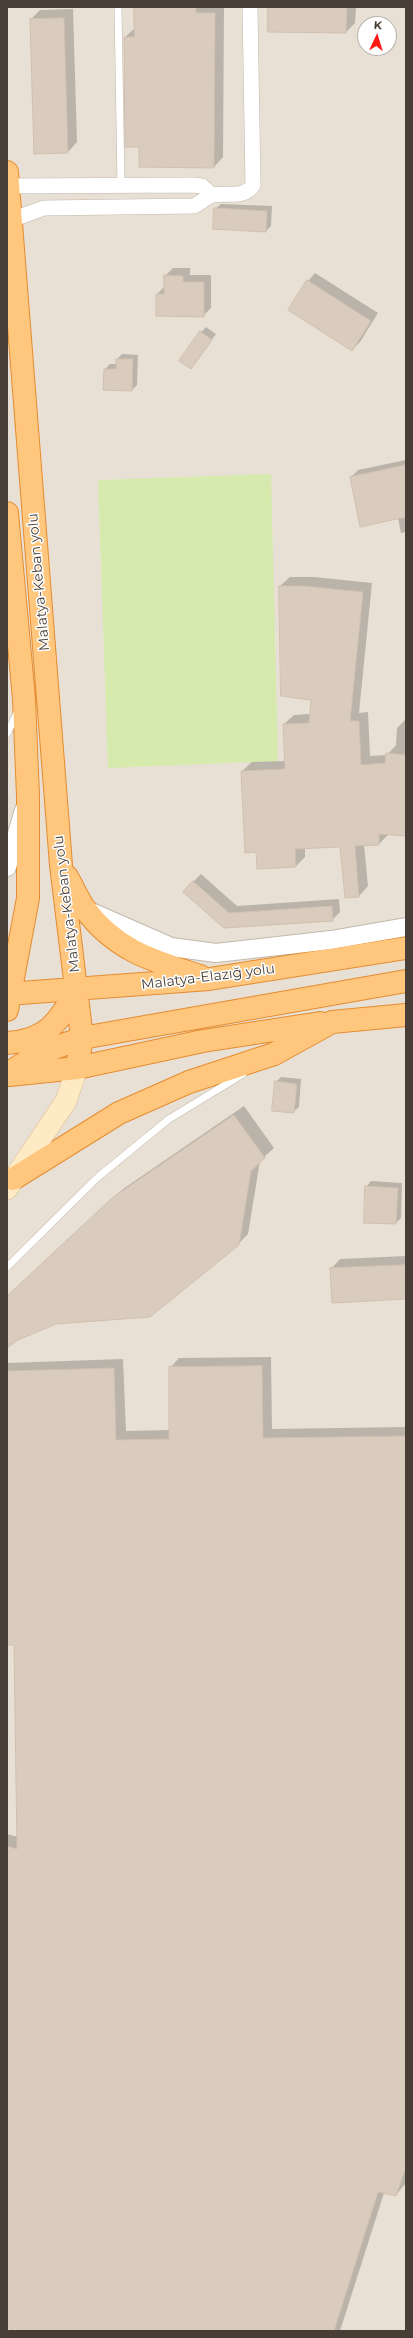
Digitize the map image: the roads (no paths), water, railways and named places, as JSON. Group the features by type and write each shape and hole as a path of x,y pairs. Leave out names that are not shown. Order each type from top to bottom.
{"highway":[{"name":"Malatya-Keban yolu","path":"8,179 61,865 77,990 91,1037"},
{"name":"Malatya-Keban yolu","path":"7,513 24,700 28,796 28,898 8,999"},
{"path":"61,865 85,909 106,932 128,950 209,979"},
{"name":"Malatya-Elazığ yolu","path":"8,999 77,990 209,979 406,948"},
{"path":"7,1074 38,1054 91,1037 406,981"},
{"path":"7,1043 26,1042 43,1034 57,1021 77,990"},
{"path":"10,1184 119,1113 189,1082 274,1054 332,1022 406,1001"},
{"path":"7,1074 78,1068 203,1040 332,1022 406,1015"},
{"path":"91,1037 105,1062"},
{"path":"78,1068 91,1037"}],"main road":[{"path":"10,1184 66,1101 78,1068"}],"street":[{"path":"11,220 44,208 194,206 212,196 244,193 250,190 253,185 250,7"},
{"path":"8,179 121,185 192,185 202,186 212,196"},
{"path":"7,866 28,796"},
{"path":"85,909 171,947 216,953 331,940 406,927"}],"lane":[{"path":"118,7 121,185"},
{"path":"7,734 24,700"},
{"path":"7,1266 98,1177 169,1119 274,1054"}]}
